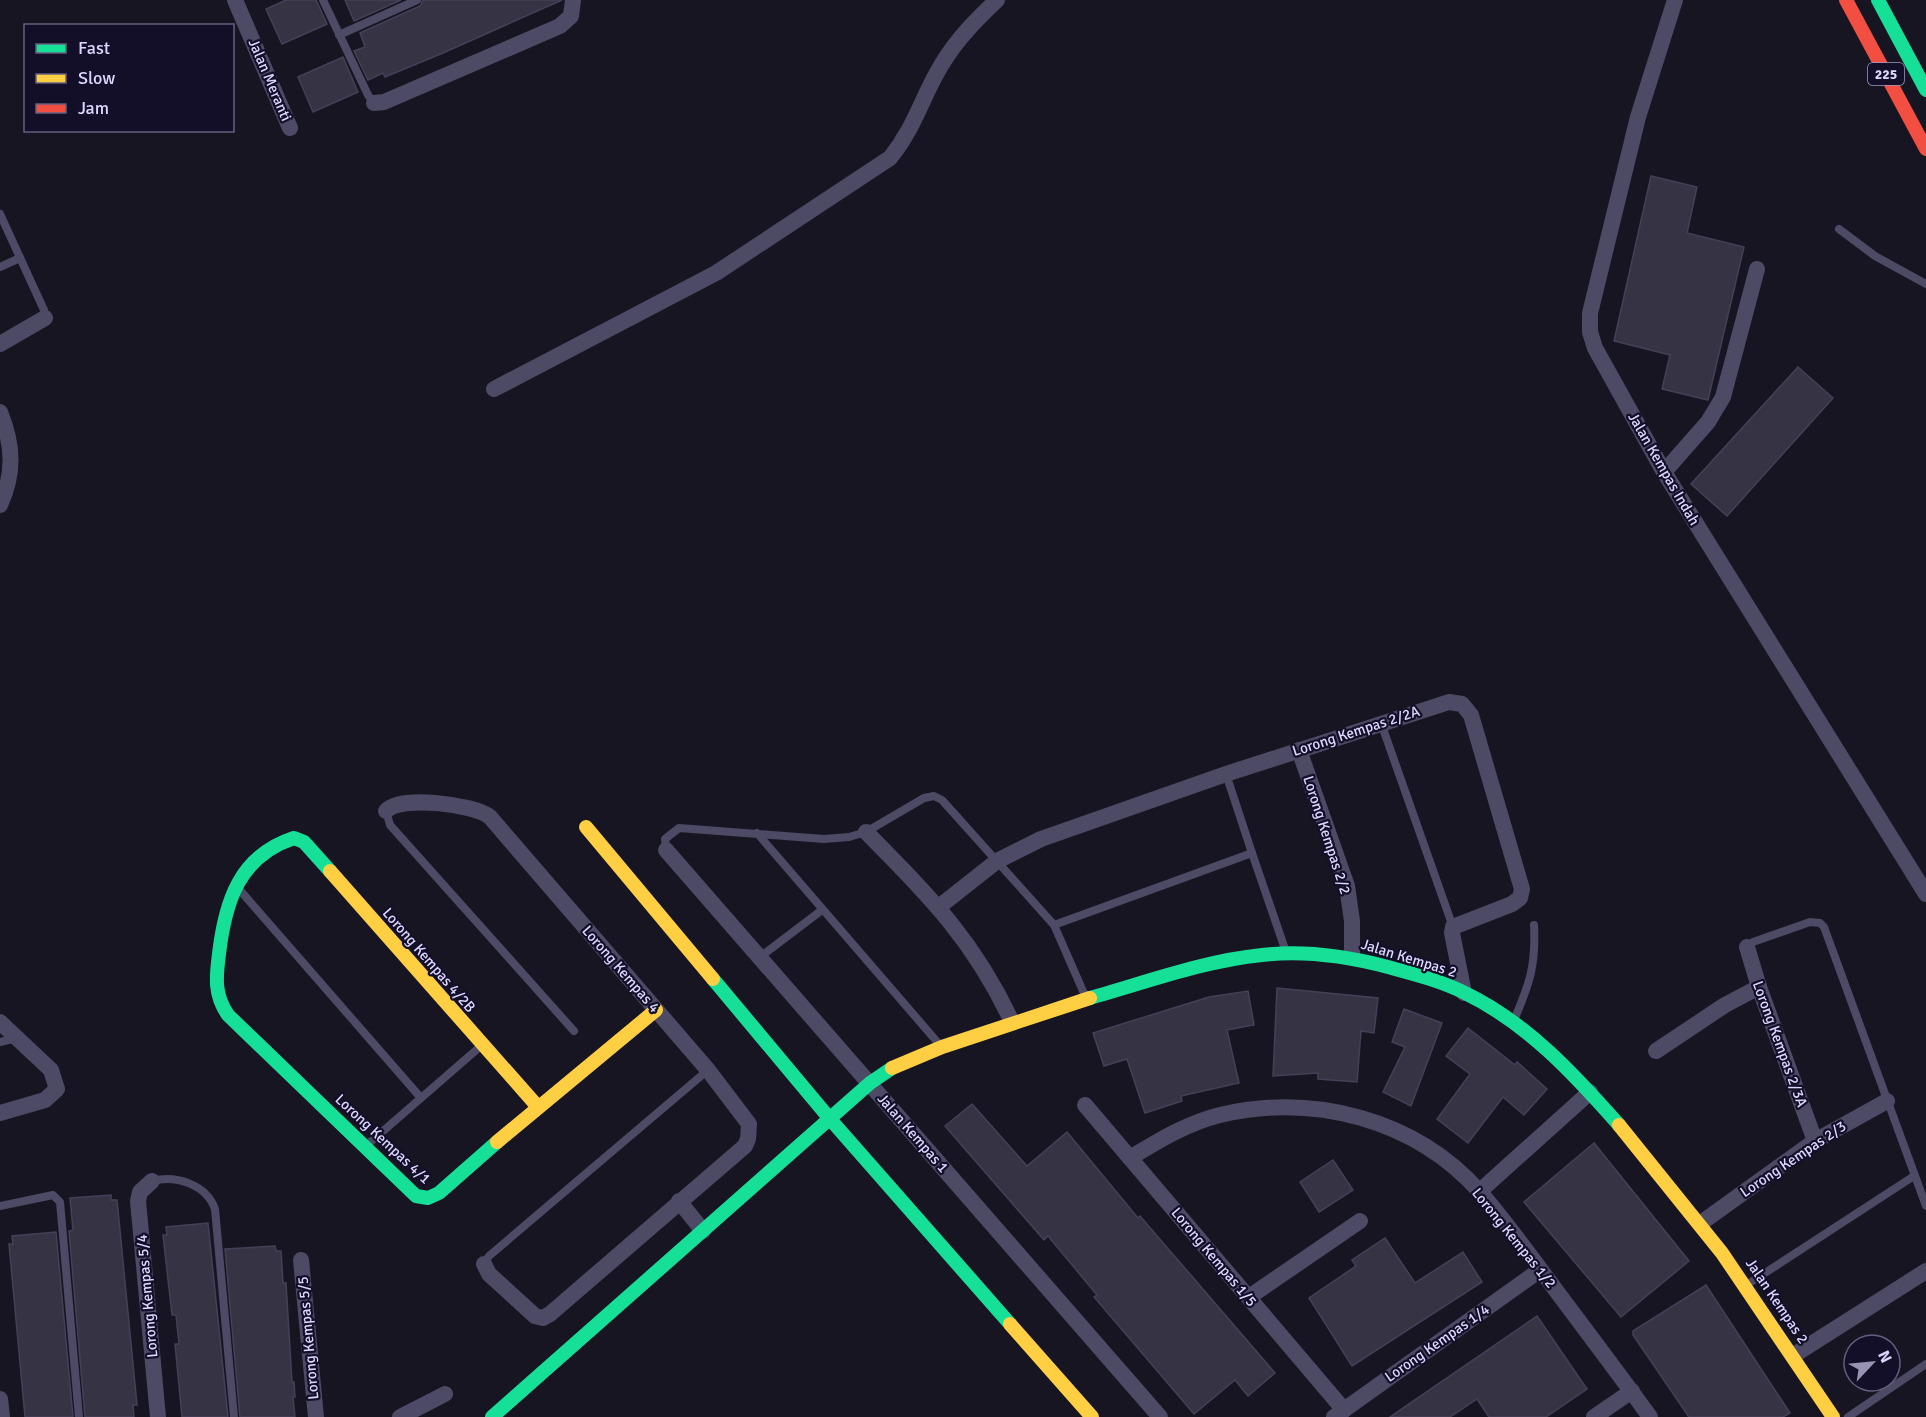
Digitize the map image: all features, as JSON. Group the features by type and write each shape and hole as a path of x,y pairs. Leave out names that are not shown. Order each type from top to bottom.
{"main road":[{"name":"225","path":"1846,0 1926,149"},
{"name":"225","path":"1878,0 1926,90"},
{"path":"586,827 830,1119 1092,1417"},
{"name":"Lorong Kempas 4/2B","path":"236,885 262,857 282,842 294,838 304,842 538,1107"},
{"name":"Lorong Kempas 4/1","path":"236,885 226,903 217,996 228,1015 416,1196 428,1198 439,1193 538,1107 656,1010"},
{"name":"Jalan Kempas 2","path":"492,1417 870,1083 894,1067 1012,1022 1086,999 1190,969 1286,953 1352,957 1412,973 1464,993 1513,1023 1590,1092 1701,1222 1748,1285 1833,1417"}],"street":[{"name":"Jalan Meranti","path":"235,0 290,128"},
{"path":"374,103 384,102 560,26 571,16 573,0"},
{"path":"494,389 716,273 890,158 907,137 941,65 963,33 997,0"},
{"name":"Jalan Kempas Indah","path":"1675,0 1638,117 1590,314 1590,332 1595,348 1664,472 1926,894"},
{"path":"1664,472 1708,422 1723,397 1757,269"},
{"path":"0,344 45,318"},
{"path":"0,412 9,435 12,465 6,492 0,505"},
{"name":"Lorong Kempas 2/2A","path":"940,906 997,861 1041,839 1226,774 1381,722 1449,702 1462,704 1471,715 1522,889 1520,898 1512,904 1453,927"},
{"name":"Lorong Kempas 2/2","path":"1299,750 1347,886 1352,921 1352,957"},
{"name":"Lorong Kempas 4","path":"387,811 391,806 402,803 464,805 483,811 747,1118 748,1139 745,1146 543,1318 535,1316 489,1274 484,1264"},
{"path":"866,832 940,906 980,959 1012,1022"},
{"name":"Jalan Kempas 1","path":"666,850 1160,1417"},
{"path":"1453,927 1452,933 1464,993"},
{"name":"Lorong Kempas 2/3A","path":"1747,947 1759,987 1815,1141"},
{"path":"1656,1051 1725,1005 1759,987"},
{"path":"0,1022 51,1070 57,1089 45,1100 0,1113"},
{"path":"1480,1191 1590,1092"},
{"name":"Lorong Kempas 2/3","path":"1701,1222 1815,1141 1887,1101"},
{"name":"Lorong Kempas 1/5","path":"1085,1105 1248,1297 1339,1413"},
{"name":"Lorong Kempas 1/2","path":"1130,1158 1174,1132 1219,1116 1274,1108 1338,1111 1385,1125 1434,1152 1480,1191 1650,1417"},
{"name":"Lorong Kempas 5/4","path":"152,1181 140,1192 138,1201 159,1417"},
{"path":"679,1201 703,1231"},
{"path":"1248,1297 1360,1221"},
{"name":"Lorong Kempas 5/5","path":"301,1260 316,1417"},
{"name":"Lorong Kempas 1/4","path":"1339,1413 1540,1270"},
{"path":"1794,1355 1926,1271"},
{"path":"1594,1417 1632,1391"},
{"path":"400,1417 445,1394"},
{"path":"0,1398 2,1417"}],"lane":[{"path":"323,0 368,95 374,103"},
{"path":"339,35 417,0"},
{"path":"0,214 45,310 45,318"},
{"path":"1839,229 1875,256 1926,284"},
{"path":"0,267 20,258"},
{"path":"1381,722 1453,927"},
{"path":"1226,774 1286,953"},
{"path":"666,850 665,839 679,828 824,839 849,837 866,832 924,798 934,796 942,800 1054,925 1086,999"},
{"path":"387,811 390,825 574,1031"},
{"path":"757,833 942,1047"},
{"path":"1054,925 1252,853"},
{"path":"236,885 421,1098"},
{"path":"760,957 822,910"},
{"path":"1747,947 1753,942 1810,922 1820,923 1824,927 1926,1206"},
{"path":"1513,1023 1527,992 1536,958 1534,925"},
{"path":"0,1042 17,1038"},
{"path":"365,1147 482,1045"},
{"path":"484,1264 489,1256 708,1070"},
{"path":"1748,1285 1914,1176"},
{"path":"152,1181 165,1178 177,1179 204,1191 214,1209 234,1417"},
{"path":"0,1206 53,1195 60,1202 79,1417"},
{"path":"1848,1417 1926,1364"}],"building":[{"path":"286,0 316,0 327,24 282,44 266,9"},
{"path":"345,0 401,0 354,21"},
{"path":"423,0 562,0 385,77 383,73 368,80 354,51 365,47 360,33 420,6"},
{"path":"343,57 358,92 313,112 298,77"},
{"path":"1651,176 1697,187 1687,233 1744,247 1708,400 1662,389 1670,355 1614,341"},
{"path":"1798,367 1833,398 1727,516 1691,484"},
{"path":"1277,988 1378,998 1374,1033 1361,1031 1357,1082 1318,1079 1318,1073 1273,1076"},
{"path":"1248,991 1254,1025 1227,1030 1239,1083 1181,1096 1182,1101 1145,1113 1127,1059 1104,1066 1093,1033 1209,997"},
{"path":"1404,1009 1442,1023 1411,1106 1383,1092 1405,1047 1392,1042"},
{"path":"1468,1028 1515,1065 1517,1062 1547,1089 1524,1115 1503,1097 1468,1143 1437,1119 1470,1074 1446,1056"},
{"path":"972,1104 1027,1166 1067,1132 1138,1218 1140,1216 1275,1373 1248,1396 1235,1380 1194,1414 1094,1297 1097,1295 1048,1236 1044,1240 945,1126"},
{"path":"1594,1143 1689,1261 1621,1317 1524,1202"},
{"path":"1333,1160 1353,1190 1319,1212 1300,1182"},
{"path":"111,1195 111,1200 117,1200 137,1405 133,1405 134,1417 85,1417 69,1231 73,1230 70,1198"},
{"path":"208,1223 228,1417 182,1417 175,1344 179,1344 176,1315 172,1315 163,1235 167,1235 166,1227"},
{"path":"56,1232 73,1417 25,1417 9,1244 13,1244 12,1236"},
{"path":"1385,1238 1415,1283 1463,1252 1482,1282 1352,1366 1309,1298 1356,1266 1352,1260"},
{"path":"275,1246 276,1251 281,1251 283,1283 286,1283 295,1417 240,1417 225,1249"},
{"path":"1706,1285 1790,1413 1783,1417 1689,1417 1633,1335 1633,1331"},
{"path":"1537,1316 1587,1389 1546,1417 1489,1417 1477,1399 1450,1417 1390,1417"}],"traffic: fast":[{"path":"1878,0 1926,90"},
{"path":"330,871 304,842 294,838 275,846 260,856 248,869 231,899 222,935 217,978 218,993 223,1008 416,1196 428,1198 439,1193 497,1142"},
{"path":"1090,998 1197,967 1262,955 1310,954 1372,963 1446,985 1488,1005 1548,1051 1619,1125"},
{"path":"713,979 830,1119 1010,1324"},
{"path":"492,1417 870,1083 892,1068"}],"traffic: slow":[{"path":"586,827 713,979"},
{"path":"330,871 538,1107"},
{"path":"892,1068 942,1047 1090,998"},
{"path":"497,1142 656,1010"},
{"path":"1619,1125 1722,1253 1833,1417"},
{"path":"1010,1324 1092,1417"}],"traffic: jam":[{"path":"1846,0 1926,149"}]}
